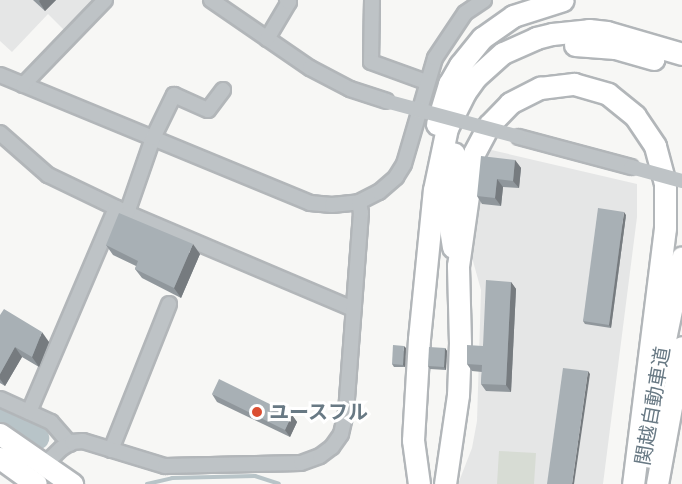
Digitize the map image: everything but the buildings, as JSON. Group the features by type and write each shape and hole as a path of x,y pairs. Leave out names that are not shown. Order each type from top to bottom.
{"highway":[{"path":"418,484 413,440 419,339 434,190 437,126 449,84 470,51 496,27 532,8 563,0"},
{"path":"434,190 442,145 455,108 476,77 503,53 536,38 589,30 626,36 682,54"},
{"path":"458,266 447,211 454,149 468,111 496,77 536,52 573,45 615,48 682,68"},
{"path":"445,484 458,395 460,343 458,266 474,153 489,125 510,103 540,88 574,84 608,94 635,116 655,146 661,162 667,204 633,484"},
{"name":"関越自動車道","path":"639,484 682,257"},
{"name":"関越自動車道","path":"657,484 682,347"},
{"path":"0,434 34,478"},
{"path":"0,458 34,478 72,484"}],"street":[{"path":"23,85 105,0"},
{"path":"211,0 329,78 386,101 682,181"},
{"path":"267,39 289,2 287,0"},
{"path":"372,0 371,62 426,82"},
{"path":"0,75 310,203 332,205 359,202 379,192 396,177 404,164 426,82 435,58 447,36 465,13 484,0"},
{"path":"28,412 174,95 208,110 223,90"},
{"path":"0,133 48,176 352,309"},
{"path":"34,478 70,444 82,441 165,466 301,462 320,456 332,447 341,434 346,411 361,213 359,202"},
{"path":"111,450 169,304"},
{"path":"0,399 51,422 70,444"}],"shaded area":[{"path":"0,0 93,0 97,4 69,35 48,14 12,52 0,41"},
{"path":"487,149 637,184 637,217 603,484 458,484 472,448 477,421 481,290 471,254 471,241"},
{"path":"499,451 536,453 534,484 497,484"}],"waterway":[{"path":"0,411 38,438"},
{"path":"147,484 172,478 255,476 279,484"}],"place":[{"name":"ユースフル","path":"257,412"}]}
